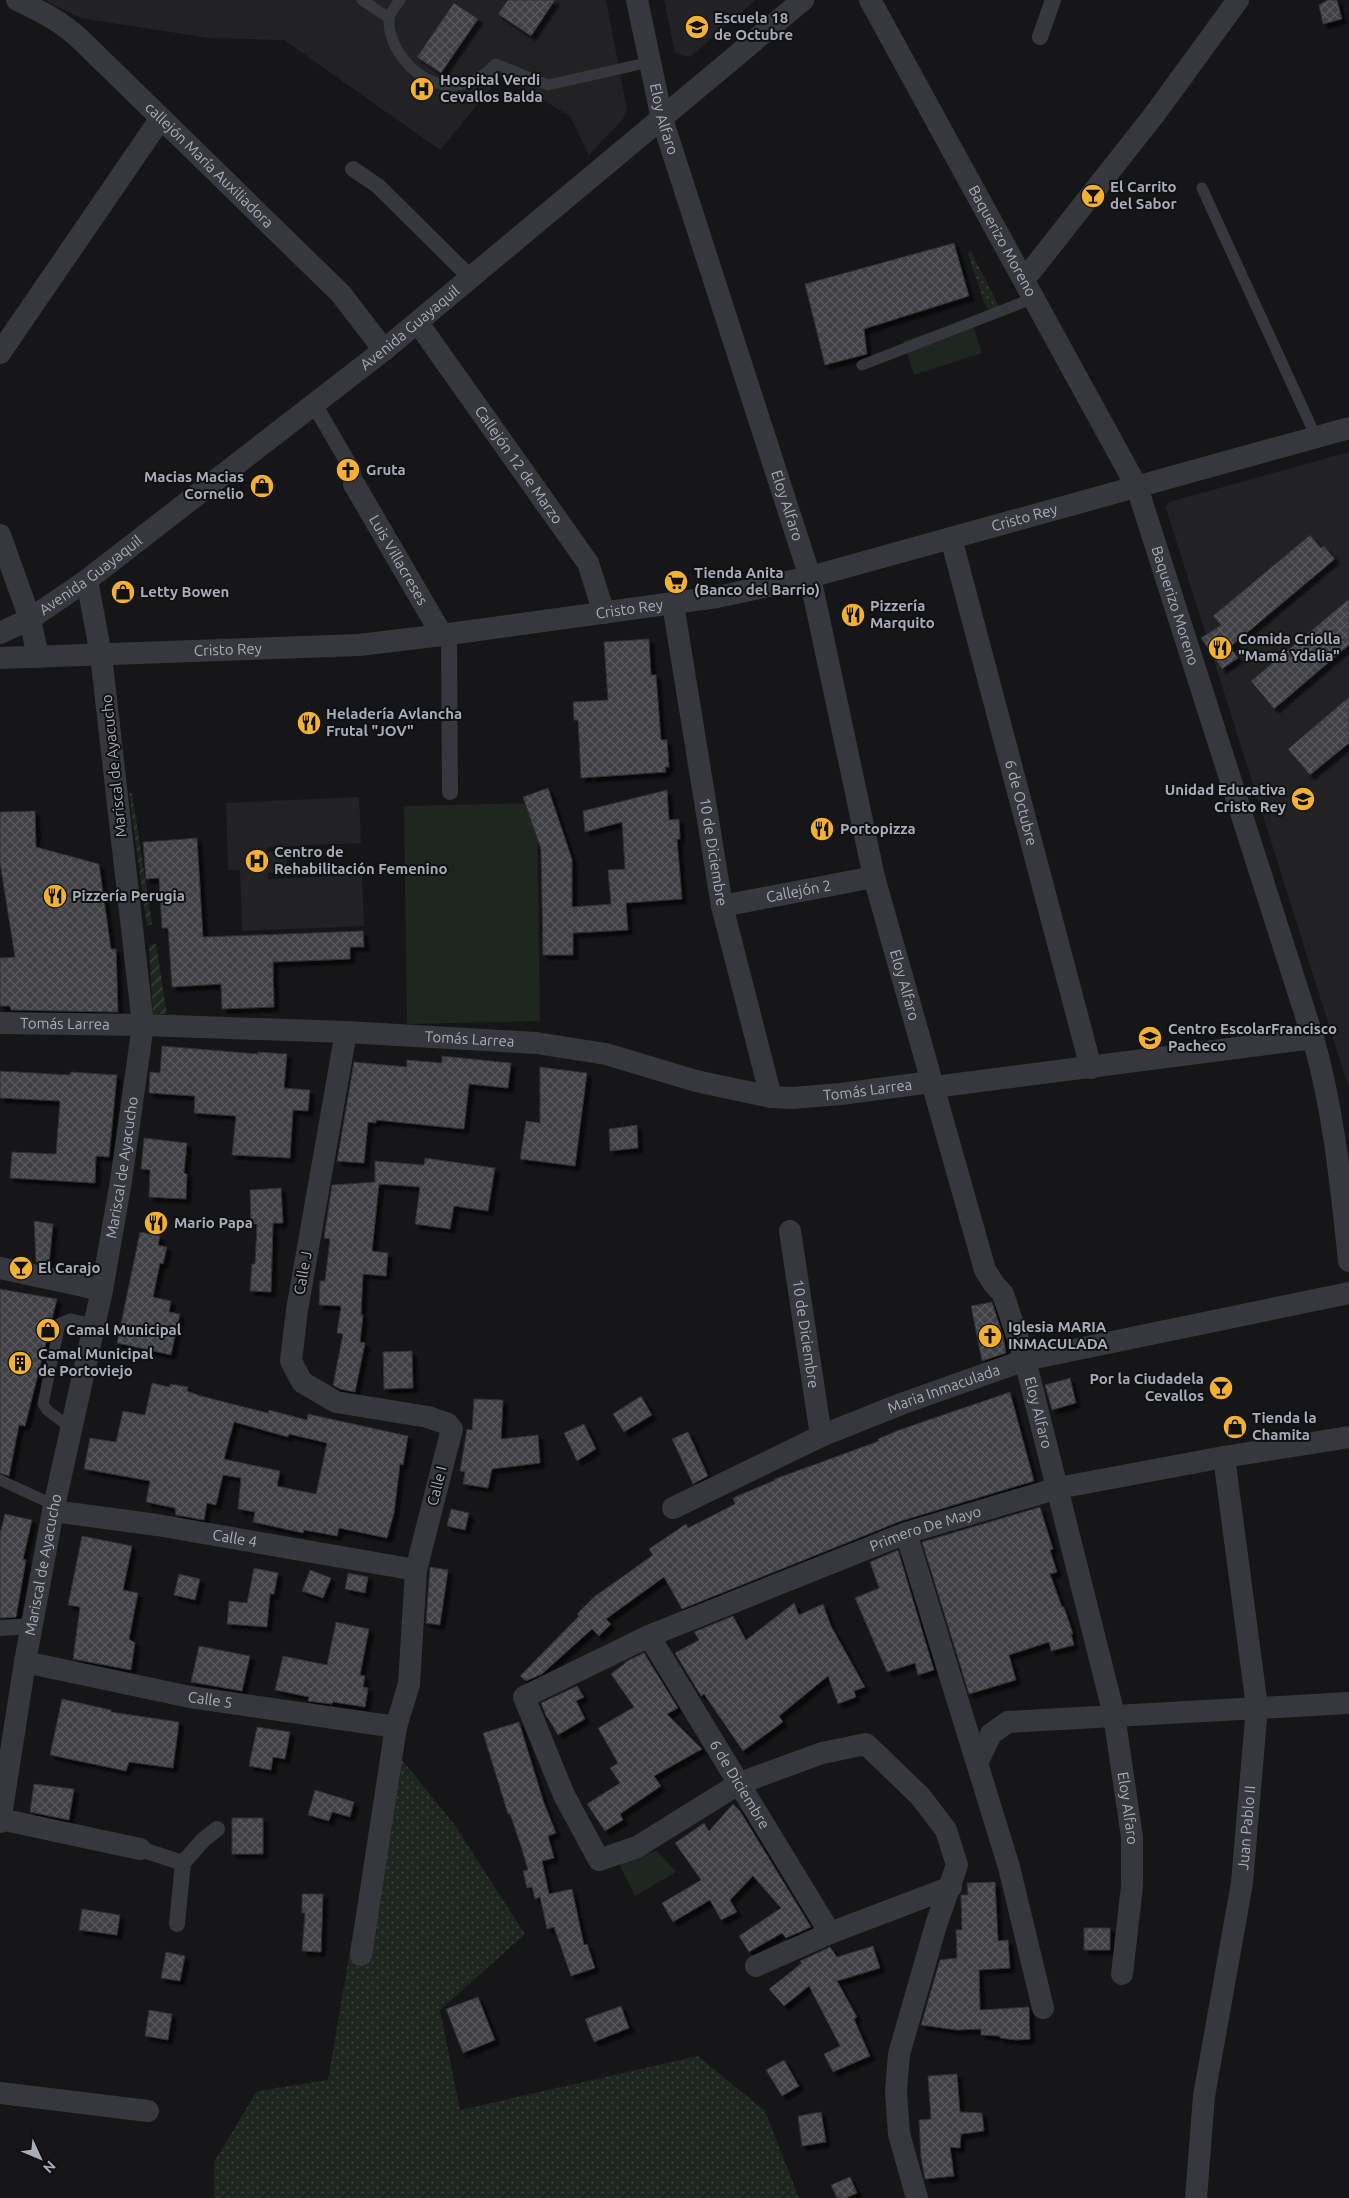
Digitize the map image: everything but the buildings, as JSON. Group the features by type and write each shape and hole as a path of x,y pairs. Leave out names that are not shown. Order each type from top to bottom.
{"street":[{"name":"callejón María Auxiliadora","path":"17,0 68,27 341,294 384,350"},
{"name":"Eloy Alfaro","path":"637,0 662,119 810,577 874,877 985,1270 1003,1294 1025,1360 1114,1715 1132,1837 1132,1886 1122,1974"},
{"name":"Avenida Guayaquil","path":"0,633 30,619 87,580 384,350 803,0"},
{"name":"Baquerizo Moreno","path":"870,0 1137,487 1313,1038 1325,1081 1334,1126 1349,1262"},
{"path":"1040,36 1053,0"},
{"path":"1029,289 1238,0"},
{"path":"0,353 161,118"},
{"path":"353,169 378,186 472,278"},
{"name":"Callejón 12 de Marzo","path":"418,323 588,563 604,613"},
{"path":"311,407 353,471 354,484"},
{"name":"Cristo Rey","path":"0,658 358,645 445,635 717,597 810,577 1349,428"},
{"name":"Luis Villacreses","path":"354,484 445,635"},
{"path":"0,535 30,619 38,657"},
{"name":"6 de Octubre","path":"951,538 1091,1068"},
{"name":"Mariscal de Ayacucho","path":"0,1821 25,1662 54,1508 102,1290 121,1181 142,1024 101,655 87,580"},
{"name":"10 de Diciembre","path":"673,604 722,906 770,1097"},
{"path":"445,635 450,792"},
{"name":"Callejón 2","path":"722,906 874,877"},
{"name":"Tomás Larrea","path":"0,1023 142,1024 510,1041 573,1048 606,1054 733,1090 770,1097 792,1098 1091,1068 1313,1038"},
{"name":"Calle J","path":"346,1032 297,1310 291,1361 295,1372 302,1382 336,1402 428,1417"},
{"name":"10 de Diciembre","path":"790,1231 821,1436"},
{"path":"0,1268 102,1290"},
{"name":"Maria Inmaculada","path":"673,1508 821,1436 900,1404 1025,1360 1349,1293"},
{"name":"Calle I","path":"416,1570 452,1429 448,1424 428,1417"},
{"name":"Primero De Mayo","path":"740,1783 637,1847 599,1860 564,1795 524,1697 590,1663 649,1636 906,1533 1058,1488 1224,1457 1349,1437"},
{"name":"Juan Pablo II","path":"1196,2198 1204,2096 1242,1883 1257,1707 1224,1457"},
{"name":"Calle 4","path":"54,1508 416,1570"},
{"path":"906,1533 1009,1867 1043,2008"},
{"path":"361,1955 396,1728 409,1684 416,1570"},
{"path":"0,1628 32,1626"},
{"name":"6 de Diciembre","path":"649,1636 830,1933"},
{"name":"Calle 5","path":"25,1662 190,1698 396,1728"},
{"path":"977,1763 991,1734 1008,1722 1349,1703"},
{"path":"740,1783 822,1753 866,1744 920,1796 946,1830 957,1866 936,1925 899,2054 896,2091 899,2134 917,2198"},
{"path":"0,1821 140,1849 183,1863"},
{"path":"177,1924 183,1863 203,1840 217,1828"},
{"path":"756,1966 830,1933 951,1887"},
{"path":"0,2093 148,2111"}],"lane":[{"path":"362,0 389,18"},
{"path":"400,0 389,18 390,34 396,50 408,65 423,76 442,84 463,85 483,76 496,64 548,84 650,62"},
{"path":"1202,188 1316,437"},
{"path":"862,364 1029,289"},
{"path":"71,1428 47,1410 43,1404 60,1323 70,1319 94,1324"},
{"path":"0,1480 54,1508"}],"shaded area":[{"name":"Hospital Verdi Cevallos Balda","path":"44,0 606,0 627,110 623,119 589,155 570,116 501,76 440,150 284,40 209,38 80,18"},
{"name":"Escuela 18 de Octubre","path":"664,0 756,0 690,57 675,53"},
{"path":"970,250 1001,310 992,311 985,305 968,254"},
{"path":"971,319 982,353 914,375 903,341"},
{"name":"Unidad Educativa Cristo Rey","path":"1349,452 1349,1089 1166,508 1169,502"},
{"path":"129,793 132,793 152,924 147,926"},
{"name":"Centro de Rehabilitación Femenino","path":"359,797 361,843 267,847 267,852 287,851 287,872 268,873 268,879 362,875 364,926 242,931 240,870 228,870 226,803"},
{"path":"537,803 540,1021 407,1024 404,806"},
{"path":"156,944 167,1014 153,1014 149,945"},
{"path":"386,1740 454,1824 525,1934 440,2010 460,2110 698,2056 765,2111 799,2198 214,2198 214,2162 257,2091 328,2080"},
{"path":"657,1851 676,1872 635,1896 618,1861"}],"place":[{"name":"Escuela 18 de Octubre","path":"697,27"},
{"name":"Hospital Verdi Cevallos Balda","path":"422,89"},
{"name":"El Carrito del Sabor","path":"1093,196"},
{"name":"Gruta","path":"348,470"},
{"name":"Macias Macias Cornelio","path":"262,486"},
{"name":"Tienda Anita (Banco del Barrio)","path":"676,582"},
{"name":"Letty Bowen","path":"123,592"},
{"name":"Pizzería Marquito","path":"853,615"},
{"name":"Comida Criolla \"Mamá Ydalia\"","path":"1220,648"},
{"name":"Heladería Avlancha Frutal \"JOV\"","path":"309,723"},
{"name":"Unidad Educativa Cristo Rey","path":"1303,799"},
{"name":"Portopizza","path":"822,829"},
{"name":"Centro de Rehabilitación Femenino","path":"257,861"},
{"name":"Pizzería Perugia","path":"55,896"},
{"name":"Centro EscolarFrancisco Pacheco","path":"1150,1038"},
{"name":"Mario Papa","path":"156,1223"},
{"name":"El Carajo","path":"21,1268"},
{"name":"Camal Municipal","path":"48,1330"},
{"name":"Iglesia MARIA INMACULADA","path":"990,1336"},
{"name":"Camal Municipal de Portoviejo","path":"20,1363"},
{"name":"Por la Ciudadela Cevallos","path":"1221,1388"},
{"name":"Tienda la Chamita","path":"1235,1427"}]}
